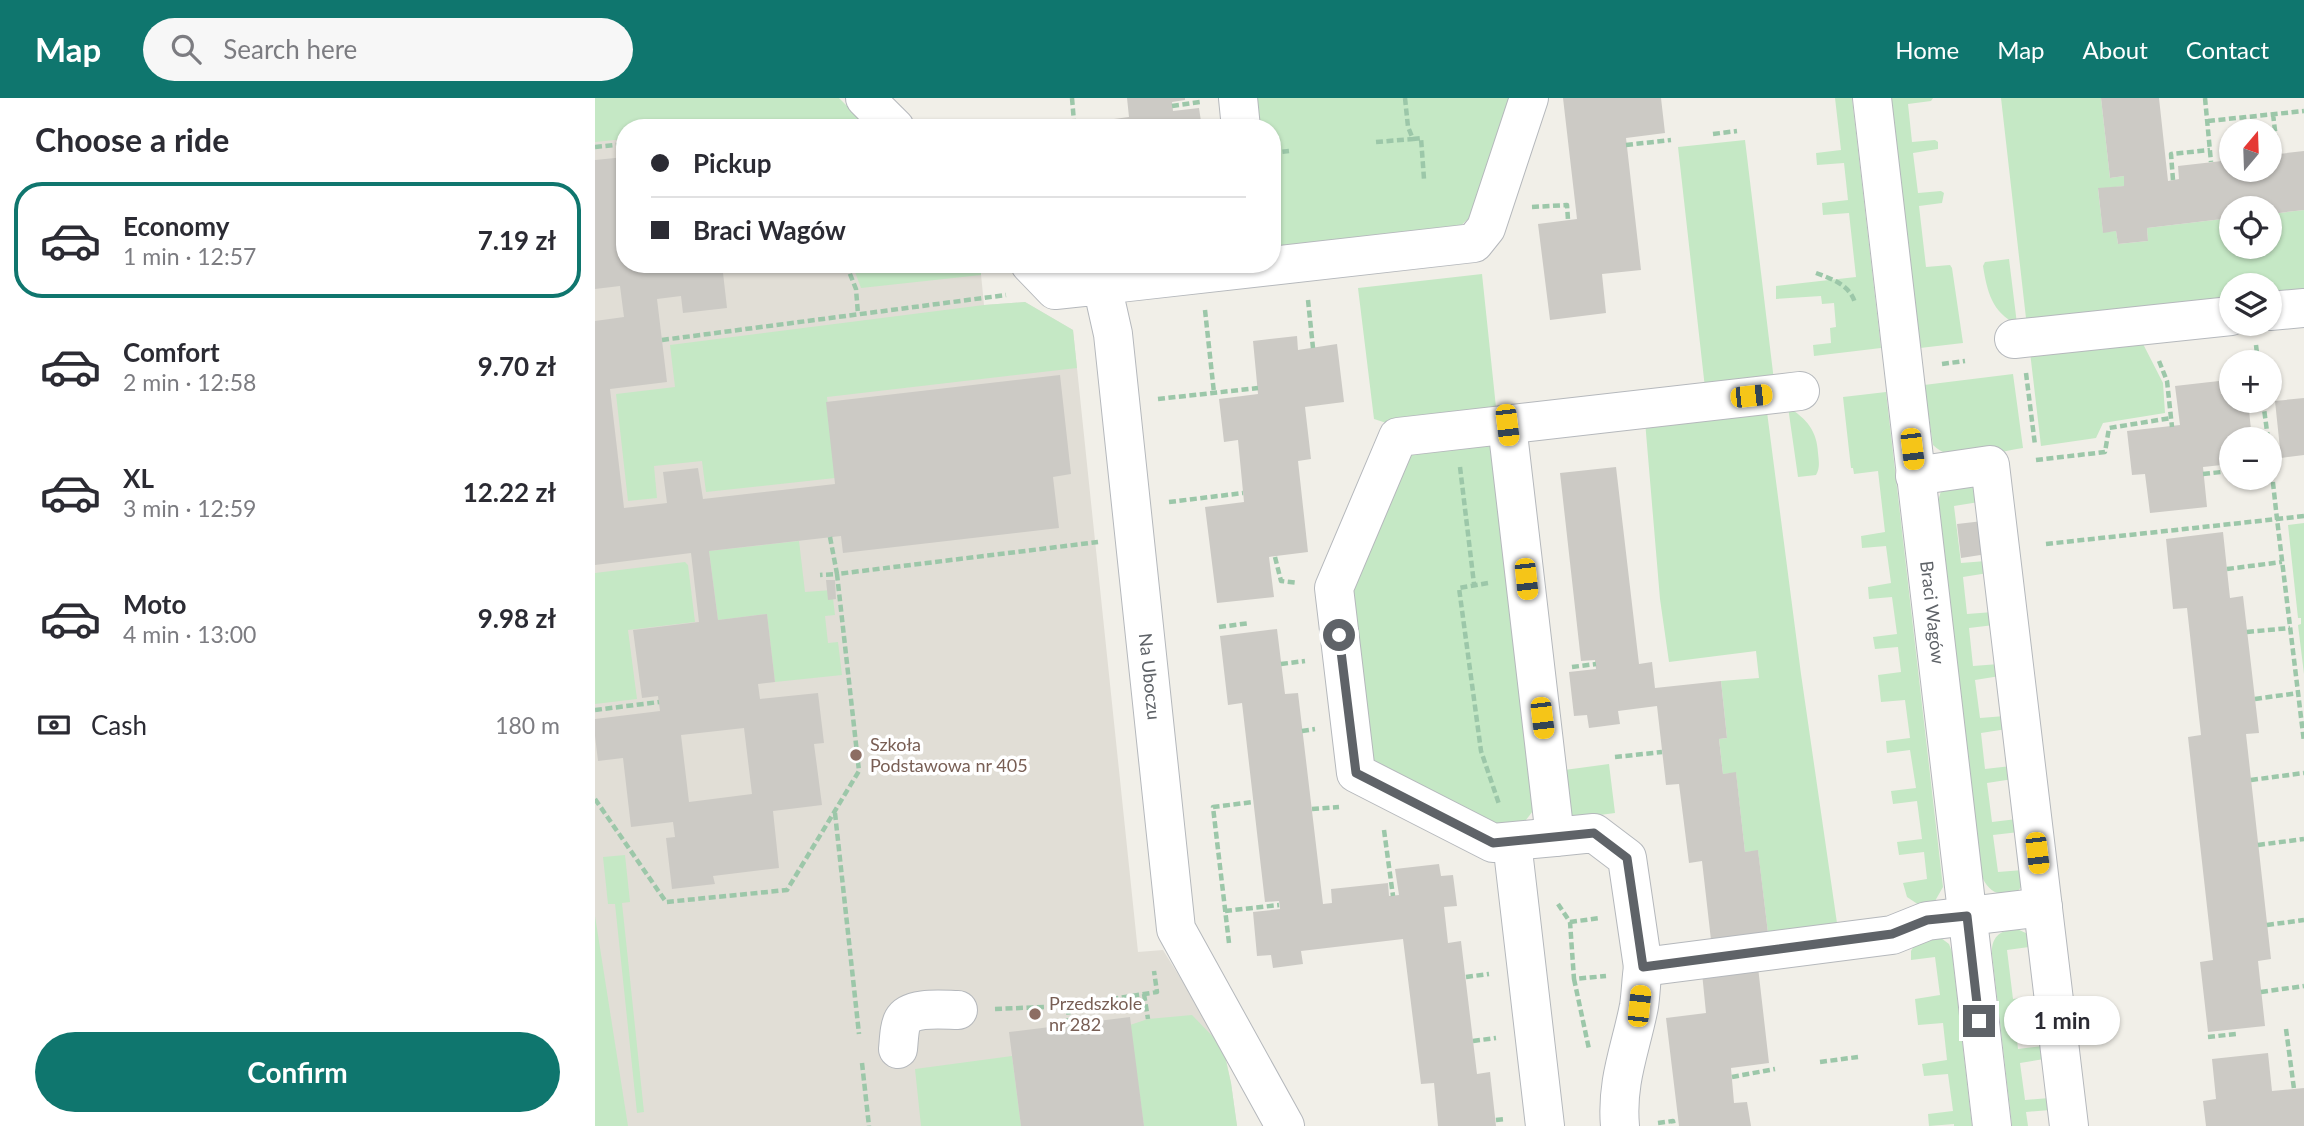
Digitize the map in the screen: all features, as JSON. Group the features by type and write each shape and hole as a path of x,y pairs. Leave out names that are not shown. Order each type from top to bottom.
{"street":[{"path":"865,98 886,119"},
{"path":"1238,98 1240,119"},
{"path":"1281,264 1474,243 1486,229 1529,98"},
{"name":"Braci Wagów","path":"1872,98 1992,1126"},
{"path":"1039,273 1055,290 1208,273"},
{"name":"Na Uboczu","path":"1103,285 1113,334 1176,929 1285,1126"},
{"path":"2282,310 2304,307"},
{"path":"2020,356 2219,318"},
{"path":"1620,1126 1618,1106 1622,1069 1639,1006 1643,967 1627,858 1594,833 1493,843 1356,773 1334,588 1398,437 1800,391"},
{"path":"1507,425 1556,838"},
{"path":"1915,476 1990,465 2069,1126"},
{"path":"1512,842 1545,1126"},
{"path":"1643,967 1892,934 1927,920 2043,907"},
{"path":"898,1049 903,1019 910,1013 958,1010"}],"path":[{"path":"1072,98 1074,119"},
{"path":"1405,98 1408,127 1413,139"},
{"path":"2205,98 2211,162"},
{"path":"1172,106 1198,102"},
{"path":"2208,121 2304,111"},
{"path":"2273,114 2274,119"},
{"path":"1713,134 1737,131"},
{"path":"1377,142 1421,138 1424,179"},
{"path":"1626,145 1671,140"},
{"path":"595,147 616,145"},
{"path":"2173,180 2171,154 2210,150"},
{"path":"1281,152 1289,151"},
{"path":"1304,262 1313,348"},
{"path":"850,273 856,289 858,314"},
{"path":"1816,273 1839,282 1853,294 1856,306"},
{"path":"1201,274 1214,393"},
{"path":"662,340 984,297"},
{"path":"2020,356 2035,445"},
{"path":"1930,365 1965,361"},
{"path":"2167,382 2172,426"},
{"path":"1120,403 1258,388"},
{"path":"2036,460 2105,452 2109,428 2171,418"},
{"path":"1455,430 1474,584 1459,588 1474,704 1481,751 1512,842"},
{"path":"2203,474 2219,472"},
{"path":"2273,490 2304,743"},
{"path":"1158,503 1244,493"},
{"path":"2046,544 2304,516"},
{"path":"595,799 666,902 787,890 859,771 837,574 830,537"},
{"path":"820,575 1095,543"},
{"path":"2227,569 2282,562"},
{"path":"1219,627 1250,623"},
{"path":"2247,632 2290,628"},
{"path":"2297,680 2304,679"},
{"path":"2255,698 2298,693"},
{"path":"595,710 659,702"},
{"path":"1615,757 1662,752"},
{"path":"2251,780 2304,773"},
{"path":"1253,802 1213,807 1224,911 1279,905"},
{"path":"835,812 860,1044"},
{"path":"2258,845 2304,839"},
{"path":"1386,844 1393,896"},
{"path":"1555,899 1570,922 1574,979 1589,1049 1586,1062"},
{"path":"2267,925 2304,920"},
{"path":"958,1010 1067,1006 1157,992 1151,951 1176,929"},
{"path":"1574,979 1633,974 1643,967"},
{"path":"2261,992 2304,986"},
{"path":"1144,994 1148,1019"},
{"path":"1067,1006 1069,1024"},
{"path":"2285,1029 2294,1089"},
{"path":"2208,1037 2236,1034"},
{"path":"1820,1062 1858,1057"},
{"path":"861,1058 869,1126"},
{"path":"1732,1077 1775,1069"}],"shaded area":[{"name":"Szkoła Podstawowa nr 405","path":"595,98 839,98 689,119 616,119 616,273 981,273 984,305 1025,302 1073,330 1138,952 1163,950 1223,1047 1237,1126 595,1126"}],"green space":[{"path":"595,98 839,98 860,119 616,119 616,140 595,142"},
{"path":"1247,98 1516,98 1469,218 1453,233 1281,250 1281,119 1250,119"},
{"path":"1835,98 1852,98 1881,348 1814,356 1813,345 1831,343 1830,328 1836,327 1834,303 1822,304 1821,296 1776,299 1776,286 1856,277 1849,213 1823,215 1822,203 1848,200 1844,163 1817,165 1816,153 1841,150"},
{"path":"1891,98 1933,98 1931,101 1908,104 1912,142 1938,142 1938,149 1913,153 1918,193 1944,193 1942,203 1919,206 1926,267 1950,265 1952,268 1963,343 1920,348"},
{"path":"2001,98 2101,98 2110,178 2124,176 2124,186 2098,189 2103,232 2116,231 2118,244 2148,241 2147,228 2219,219 2219,259 2282,259 2282,213 2304,210 2304,298 2282,301 2282,273 2219,273 2219,307 2027,327"},
{"path":"1745,140 1775,389 1706,397 1678,147"},
{"path":"2009,259 2017,324 1996,307 1986,284 1983,266 1985,262"},
{"path":"855,273 981,273 981,275 861,288"},
{"path":"1482,274 1497,417 1402,428 1374,419 1358,288"},
{"path":"1025,302 1073,330 1077,368 827,397 835,478 706,492 702,461 654,466 657,498 628,501 616,394 675,387 670,345"},
{"path":"2140,338 2163,383 2165,413 2103,423 2096,438 2041,446 2030,352"},
{"path":"2013,374 2023,448 1964,457 1942,452 1933,445 1924,385"},
{"path":"1886,392 1943,887 1935,901 1919,905 1907,897 1903,883 1927,879 1924,852 1899,855 1897,842 1922,839 1917,801 1893,804 1891,791 1916,788 1910,750 1887,753 1886,741 1910,738 1905,700 1881,702 1878,675 1901,672 1898,647 1875,649 1873,637 1897,634 1892,597 1869,599 1868,587 1891,583 1886,546 1862,548 1861,536 1885,532 1878,471 1854,474 1851,468 1843,397"},
{"path":"1788,407 1806,421 1813,432 1819,459 1816,475 1798,477"},
{"path":"1767,412 1838,930 1768,933 1758,851 1745,852 1736,773 1723,774 1719,739 1727,738 1721,681 1759,678 1756,651 1669,662 1660,599 1645,421"},
{"path":"1498,436 1543,798 1522,825 1484,828 1364,766 1345,595 1404,447"},
{"path":"1969,483 1976,489 1979,502 1954,506 1961,563 1986,561 1988,573 1963,577 1967,614 1993,612 1994,625 1969,628 1973,666 1999,664 2000,676 1975,680 1980,718 2005,716 2007,729 1981,733 1985,769 2011,766 2013,779 1987,783 1992,822 2017,819 2019,832 1993,835 1998,872 2023,870 2022,886 2017,892 2011,893 1992,890 1982,877 1938,501 1941,491"},
{"path":"2304,523 2304,674 2298,625 2301,624 2301,618 2298,618 2288,525"},
{"path":"799,541 805,592 832,590 835,615 825,616 828,643 838,642 842,675 775,682 767,614 718,620 709,551"},
{"path":"685,562 688,565 695,622 628,630 637,699 595,704 595,573"},
{"path":"1609,764 1615,813 1577,818 1562,810 1557,771"},
{"path":"625,855 630,902 622,903 644,1112 637,1113 615,904 608,904 603,857"},
{"path":"595,916 628,1126 595,1126"},
{"path":"2017,929 2028,934 2029,947 2007,950 2013,999 2037,996 2038,1009 2014,1013 2018,1049 2043,1046 2044,1059 2020,1063 2025,1100 2049,1098 2050,1110 2026,1112 2028,1126 2012,1126 1992,954 1993,943 1998,935"},
{"path":"1941,938 1949,944 1952,952 1972,1126 1929,1126 1928,1114 1953,1111 1948,1074 1924,1076 1922,1064 1947,1060 1943,1023 1918,1025 1915,999 1940,995 1935,957 1911,960 1911,951 1917,941"},
{"path":"1192,1015 1223,1047 1237,1126 1144,1126 1130,1025 1148,1019"},
{"path":"1012,1056 1021,1126 921,1126 915,1069"}],"building":[{"path":"1127,98 1185,98 1172,102 1173,111 1199,108 1201,119 1114,119 1129,117"},
{"path":"1563,98 1661,98 1665,133 1626,138 1641,270 1602,274 1606,313 1550,320 1538,224 1577,219"},
{"path":"2101,98 2159,98 2168,181 2179,179 2178,166 2219,161 2219,182 2282,182 2282,154 2304,151 2304,210 2282,213 2282,196 2219,196 2219,219 2147,228 2148,241 2118,244 2116,231 2103,233 2098,188 2124,186 2124,176 2110,178"},
{"path":"616,158 616,273 723,273 727,308 683,313 681,296 657,299 667,382 610,389 624,508 667,503 663,472 698,468 703,499 835,484 826,402 1060,375 1071,474 1053,477 1059,528 843,553 841,536 709,551 718,620 767,614 775,682 758,684 760,699 818,693 824,743 814,744 822,805 773,811 779,868 713,876 715,884 672,889 666,838 675,837 673,822 631,827 623,758 598,761 595,719 660,711 658,696 642,698 633,630 699,622 691,553 595,565 595,321 624,317 620,286 595,289 595,160","holes":["744,728 752,794 689,802 681,735"]},
{"path":"1297,336 1298,350 1337,344 1344,402 1305,407 1311,459 1298,461 1308,552 1269,557 1274,597 1217,603 1205,507 1244,502 1238,440 1224,442 1219,399 1258,394 1253,341"},
{"path":"2219,381 2219,413 2249,413 2251,427 2219,427 2219,465 2203,467 2207,507 2150,513 2145,474 2132,475 2127,431 2180,425 2175,386"},
{"path":"2304,398 2304,455 2282,458 2282,427 2278,427 2276,413 2282,413 2282,400"},
{"path":"1616,467 1639,664 1652,662 1655,688 1721,681 1727,738 1719,739 1723,774 1736,772 1745,852 1758,850 1768,933 1711,940 1702,861 1689,863 1679,784 1666,785 1657,706 1618,711 1620,724 1589,728 1587,715 1574,716 1569,672 1596,669 1595,660 1581,661 1560,473"},
{"path":"1983,521 1987,554 1961,558 1957,524"},
{"path":"2223,532 2230,598 2243,596 2259,733 2246,734 2271,959 2258,961 2265,1026 2208,1032 2200,962 2213,960 2188,737 2201,735 2187,608 2173,609 2166,539"},
{"path":"826,580 835,580 836,599 828,600"},
{"path":"1277,629 1285,694 1298,693 1323,904 1332,903 1331,889 1388,883 1389,896 1399,895 1395,869 1439,864 1441,876 1453,875 1457,906 1444,907 1448,943 1461,941 1477,1074 1490,1072 1496,1126 1438,1126 1434,1083 1421,1084 1403,939 1301,951 1303,964 1273,968 1271,955 1257,956 1253,912 1280,909 1279,901 1265,902 1242,703 1228,705 1220,636"},
{"path":"1758,967 1769,1063 1731,1068 1734,1103 1747,1102 1751,1126 1679,1126 1666,1018 1706,1013 1702,973"},
{"path":"1130,1017 1144,1126 1021,1126 1009,1032"},
{"path":"2268,1053 2272,1091 2304,1088 2304,1126 2206,1126 2203,1101 2216,1099 2212,1059"}],"place":[{"name":"Szkoła Podstawowa nr 405","path":"856,755"},
{"name":"Przedszkole nr 282","path":"1035,1014"}],"route":[{"path":"1339,635 1356,773 1493,843 1594,833 1627,858 1643,967 1892,934 1927,920 1967,916 1979,1021"}]}
